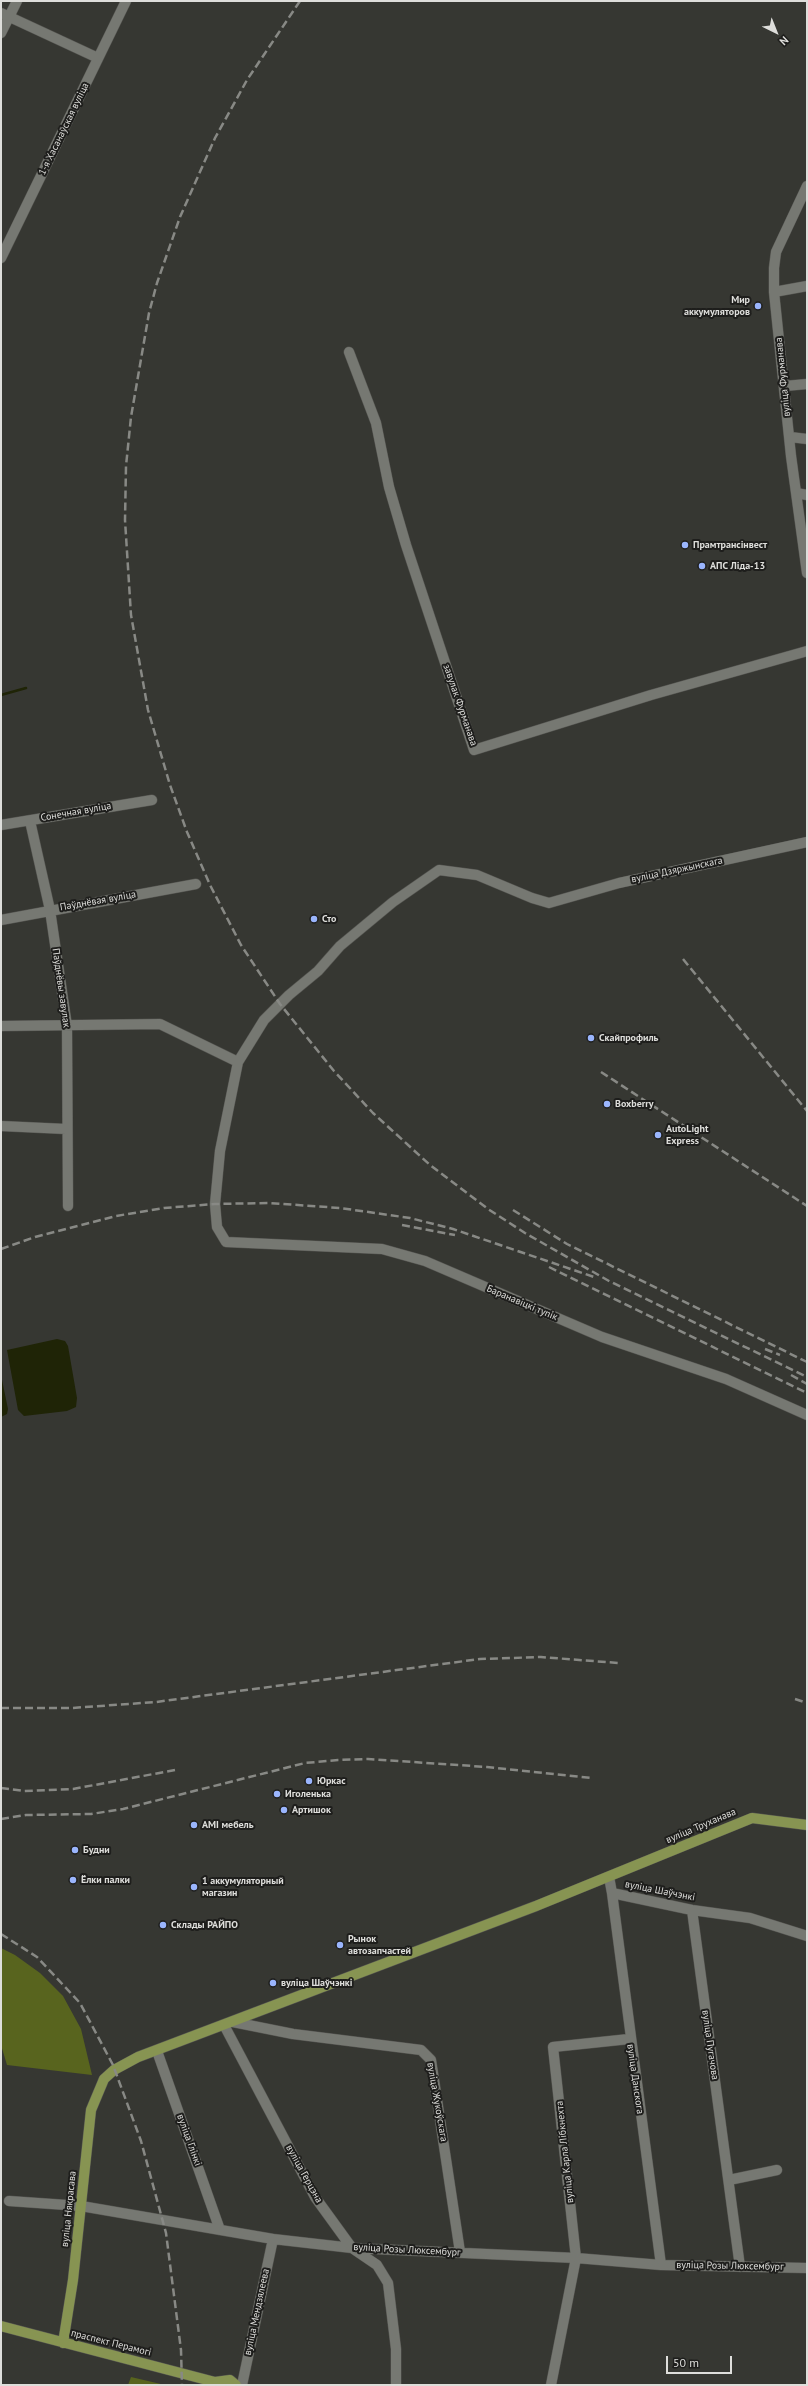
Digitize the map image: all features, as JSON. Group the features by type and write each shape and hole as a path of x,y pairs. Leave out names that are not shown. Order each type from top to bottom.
{"main road":[{"name":"вуліца Труханава","path":"608,1877 752,1818 807,1825"},
{"path":"157,2050 608,1877"},
{"name":"вуліца Някрасава","path":"63,2343 81,2206 91,2110 104,2079 114,2070 138,2057 157,2050"},
{"name":"праспект Перамогі","path":"1,2326 217,2383 230,2380 236,2385"}],"street":[{"path":"1,33 5,15 17,1"},
{"name":"1-я Хасанаўская вуліца","path":"1,258 126,1"},
{"path":"5,15 98,58"},
{"name":"вуліца Фурманава","path":"807,186 795,207 776,252 774,268 774,292 796,493 807,573"},
{"path":"774,292 807,286"},
{"name":"завулак Фурманава","path":"349,352 376,423 389,487 406,545 474,750 651,694 807,651"},
{"path":"785,386 807,384"},
{"path":"790,437 807,439"},
{"path":"796,493 807,495"},
{"name":"Сонечная вуліца","path":"1,825 152,800"},
{"name":"Паўднёвы завулак","path":"30,821 50,910 67,1026 66,1129 68,1206"},
{"name":"вуліца Дзяржынскага","path":"238,1062 264,1020 289,995 318,971 340,946 393,902 439,870 477,875 532,898 549,903 619,883 807,842"},
{"name":"Паўднёвая вуліца","path":"1,920 196,884"},
{"path":"1,1026 160,1024 238,1062"},
{"name":"Баранавіцкі тупік","path":"238,1062 220,1151 215,1204 217,1227 226,1242 382,1249 411,1257 602,1337 726,1379 807,1415"},
{"path":"1,1126 66,1129"},
{"name":"вуліца Шаўчэнкі","path":"608,1877 612,1893 692,1910 750,1918 807,1936"},
{"name":"вуліца Данскога","path":"612,1893 629,2039 661,2265"},
{"name":"вуліца Пугачова","path":"692,1910 740,2267"},
{"name":"вуліца Герцэна","path":"229,2023 315,2197 352,2248 376,2265 388,2283 396,2350 396,2385"},
{"name":"вуліца Жукоўскага","path":"229,2023 292,2034 421,2050 431,2060 460,2252"},
{"name":"вуліца Карла Лібкнехта","path":"551,2385 576,2258 553,2047 629,2039"},
{"name":"вуліца Глінкі","path":"157,2050 220,2230"},
{"path":"729,2180 777,2170"},
{"name":"вуліца Розы Люксембург","path":"9,2201 81,2206 273,2239 352,2248 576,2258 661,2265 807,2268"},
{"name":"вуліца Мендзялеева","path":"242,2385 273,2239"}],"green space":[{"path":"1,1948 15,1955 40,1973 63,1996 81,2029 92,2075 7,2065 1,2045"},
{"path":"131,2377 165,2385 128,2385"}],"shaded area":[{"path":"57,1339 65,1341 68,1346 77,1398 76,1407 67,1411 24,1416 18,1410 7,1350"},
{"path":"1,1375 8,1409 7,1414 1,1417"}],"waterway":[{"path":"1,695 26,688"}],"railway":[{"path":"300,1 247,80 215,138 180,217 157,283 149,313 131,417 126,466 125,520 131,615 148,710 170,785 187,832 210,885 241,945 280,1004 334,1071 373,1113 430,1165 488,1209 525,1233 609,1281 807,1377"},
{"path":"683,959 807,1111"},
{"path":"601,1072 807,1206"},
{"path":"1,1249 35,1237 116,1216 164,1208 215,1204 269,1203 340,1208 410,1218 453,1229 597,1278"},
{"path":"513,1210 567,1244 807,1362"},
{"path":"402,1225 455,1235"},
{"path":"549,1267 807,1393"},
{"path":"765,1349 780,1355"},
{"path":"791,1375 807,1384"},
{"path":"1,1708 72,1708 156,1702 480,1659 541,1657 618,1663"},
{"path":"795,1699 807,1703"},
{"path":"1,1819 26,1815 91,1814 123,1809 305,1763 338,1760 368,1759 487,1767 591,1778"},
{"path":"1,1788 24,1791 73,1789 175,1770"},
{"path":"1,1934 37,1957 80,2003 113,2065 141,2141 166,2233 181,2350 182,2385"}],"place":[{"name":"Мир аккумуляторов","path":"758,306"},
{"name":"Прамтрансінвест","path":"685,545"},
{"name":"АПС Ліда-13","path":"702,566"},
{"name":"Сто","path":"314,919"},
{"name":"Скайпрофиль","path":"591,1038"},
{"name":"Boxberry","path":"607,1104"},
{"name":"AutoLight Express","path":"658,1135"},
{"name":"Юркас","path":"309,1781"},
{"name":"Иголенька","path":"277,1794"},
{"name":"Артишок","path":"284,1810"},
{"name":"AMI мебель","path":"194,1825"},
{"name":"Будни","path":"75,1850"},
{"name":"Ёлки палки","path":"73,1880"},
{"name":"1 аккумуляторный магазин","path":"194,1887"},
{"name":"Склады РАЙПО","path":"163,1925"},
{"name":"Рынок автозапчастей","path":"340,1945"},
{"name":"вуліца Шаўчэнкі","path":"273,1983"}]}
